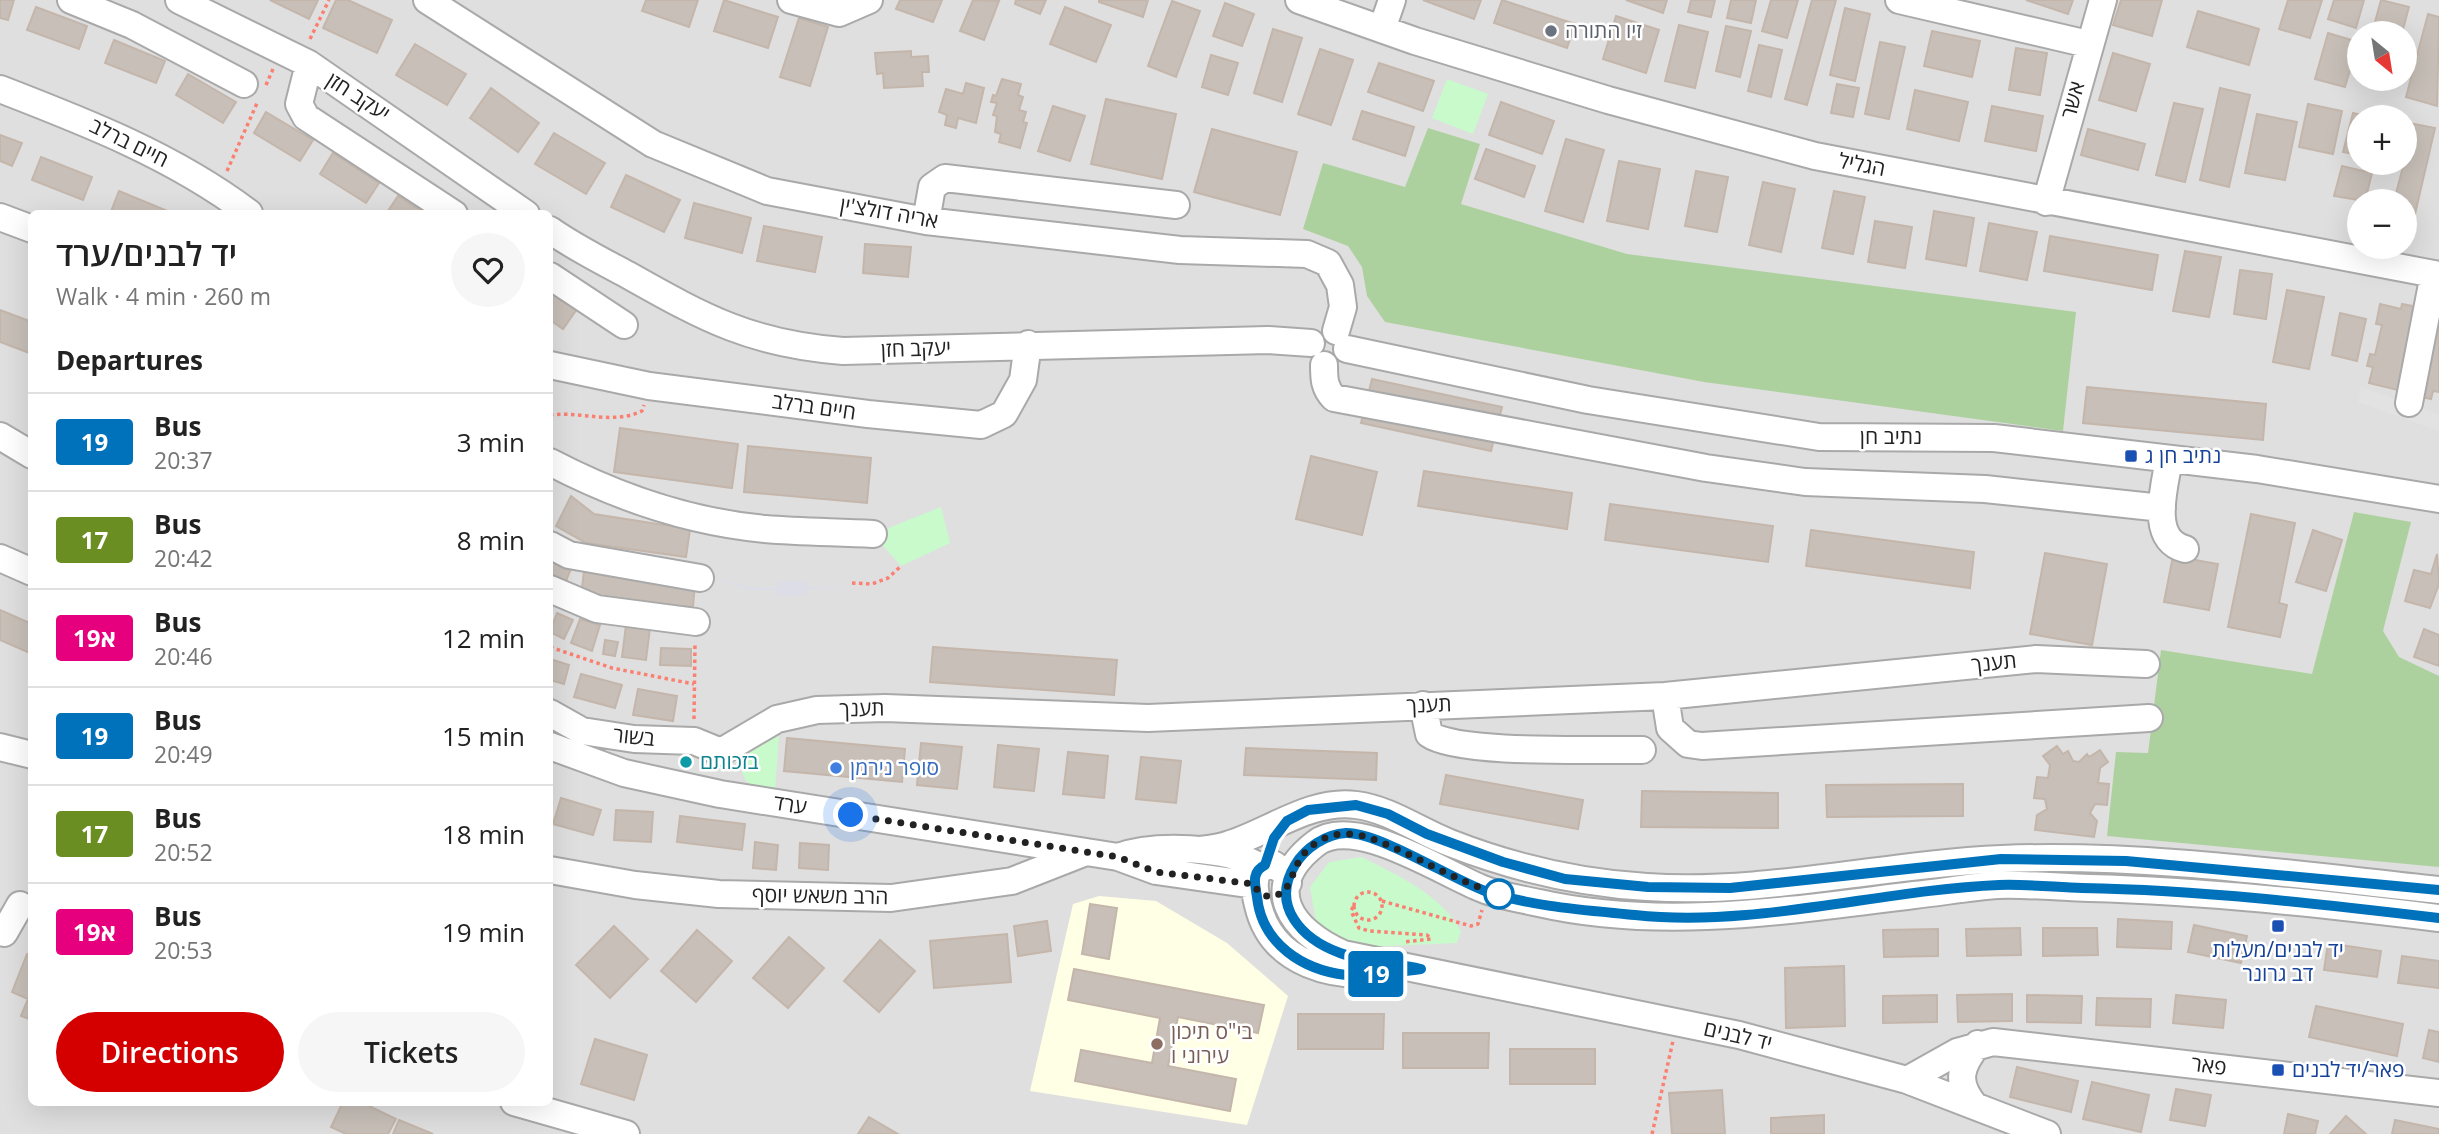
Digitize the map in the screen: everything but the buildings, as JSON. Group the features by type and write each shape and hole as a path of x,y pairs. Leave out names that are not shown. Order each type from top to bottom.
{"street":[{"path":"71,0 132,24 244,85"},
{"name":"יעקב חזן","path":"179,0 297,59 520,210"},
{"name":"אריה דולצ'ין","path":"427,0 653,144 767,191 926,221 1180,250 1307,254 1328,264 1340,285 1343,307 1341,340"},
{"path":"791,0 839,13 869,0"},
{"name":"הגליל","path":"1299,0 1608,100 1815,156 2046,202 2437,274"},
{"path":"1382,29 1392,0"},
{"path":"1899,0 2088,44"},
{"name":"אשר","path":"2046,202 2088,44 2103,0"},
{"path":"297,59 299,104 306,117 448,210"},
{"name":"חיים ברלב","path":"0,89 125,138 218,190 245,210"},
{"path":"926,221 932,187 945,178 1176,205"},
{"path":"0,217 28,228"},
{"name":"יעקב חזן","path":"553,232 691,311 741,333 793,347 842,351 1028,344 1268,340 1318,354"},
{"path":"2409,403 2437,274"},
{"path":"553,278 624,325"},
{"path":"1341,340 1318,333 1318,354 1324,379 1327,391 1334,398 1706,468 1805,482 1985,489 2162,508"},
{"name":"נתיב חן","path":"1341,340 1588,400 1819,437 1994,438 2257,469 2439,499"},
{"name":"חיים ברלב","path":"553,366 649,386 868,415 981,425 1003,414 1023,380 1028,344"},
{"path":"0,436 28,452"},
{"path":"2169,459 2162,523 2166,536 2178,547 2185,548"},
{"path":"553,464 592,484 685,515 764,528 873,534"},
{"path":"553,547 569,555 700,578"},
{"path":"0,558 28,570"},
{"path":"553,590 597,610 696,622"},
{"name":"תענך","path":"721,752 776,719 817,710 885,708 1148,718 1665,696 2036,659 2146,664"},
{"path":"1665,696 1670,728 1677,738 1688,744 1702,746 2149,718"},
{"path":"1423,705 1429,734 1438,741 1482,746 1642,750"},
{"name":"בשור","path":"553,715 582,731 634,739 694,741 721,752"},
{"path":"0,747 28,754"},
{"name":"ערד","path":"553,747 624,773 720,794 1118,857 1156,872 1259,876 1253,863 1199,850 1147,848 1118,857"},
{"path":"720,794 714,769 721,752"},
{"path":"1199,850 1231,844 1316,809 1356,805 1388,814 1427,834 1483,856 1565,879 1648,887 1730,888 2001,859 2126,861 2439,890"},
{"path":"1287,821 1274,838 1259,876 1269,897 1279,896 1287,886 1294,866 1318,841 1346,833 1369,837 1486,891 1554,906 1646,916 1737,916 1999,885 2129,889 2290,901 2439,918"},
{"name":"הרב משאש יוסף","path":"553,871 635,885 719,894 891,898 1013,881 1086,852"},
{"name":"יד לבנים","path":"1259,876 1266,928 1284,950 1298,961 1346,975 1421,969"},
{"name":"יד לבנים","path":"1287,886 1289,914 1307,935 1343,954 1740,1035 1906,1080 2047,1134"},
{"path":"0,932 4,933 17,904"},
{"path":"1975,1106 1960,1083 1961,1071 1978,1044"},
{"name":"פאר","path":"1906,1080 1941,1060 1978,1044 2026,1044 2439,1093"},
{"path":"528,1106 626,1134"}],"path":[{"path":"218,190 297,59 329,0"},
{"path":"553,415 568,413 625,420 642,411"},
{"path":"852,583 872,584 888,578 901,566"},
{"path":"694,721 696,622"},
{"path":"553,648 612,668 694,684"},
{"path":"1394,942 1432,939 1427,935 1359,928 1351,911 1355,898 1363,892 1372,892 1382,901 1471,926 1478,924 1486,891"},
{"path":"1353,907 1357,916 1371,920 1381,911 1382,901"},
{"path":"1652,1134 1678,1022"}],"shaded area":[{"path":"0,0 2439,0 2439,1134 0,1134"},
{"path":"2361,387 2439,414 2439,431 2358,402"},
{"path":"700,575 752,587 777,588 778,581 806,581 807,587 852,586 806,590 805,596 777,596 777,590 751,590"},
{"name":"בי\"ס תיכון עירוני ו","path":"1099,896 1156,901 1227,943 1288,996 1247,1125 1030,1091 1073,904"}],"green space":[{"path":"1447,79 1488,94 1473,134 1432,118"},
{"path":"1428,128 1480,144 1461,204 1627,254 2076,312 2063,431 1704,382 1385,322 1367,296 1362,267 1348,246 1303,229 1323,163 1405,187"},
{"path":"941,507 950,543 901,566 873,534"},
{"path":"2354,512 2411,522 2383,631 2399,657 2439,676 2439,867 2107,836 2116,752 2148,753 2161,650 2312,674"},
{"path":"779,736 775,791 753,786 742,772 742,756 760,741"},
{"path":"1362,857 1418,887 1442,906 1461,931 1457,943 1365,947 1325,938 1316,923 1310,887 1329,862"}],"bus line":[{"name":"19","path":"2439,890 2300,875 2126,861 2001,859 1730,888 1648,887 1565,879 1503,862 1427,834 1388,814 1356,805 1308,810 1287,821 1274,838 1265,865 1255,874 1254,879 1261,917 1266,928 1284,950 1298,961 1346,975 1421,969 1343,954 1326,947 1307,935 1289,914 1285,898 1294,866 1318,841 1346,833 1369,837 1486,891 1554,906 1646,916 1737,916 1999,885 2129,889 2290,901 2439,918"}],"place":[{"name":"זיו התורה","path":"1551,31"},
{"name":"נתיב חן ג","path":"2131,456"},
{"name":"בזכותם","path":"686,762"},
{"name":"סופר נירמן","path":"836,768"},
{"name":"יד לבנים/מעלות דב גרונר","path":"2278,926"},
{"name":"בי\"ס תיכון עירוני ו","path":"1157,1044"},
{"name":"פאר/יד לבנים","path":"2278,1070"}],"route":[{"path":"851,815 1118,857 1156,872 1254,884 1259,893 1269,897 1283,893 1294,866 1318,841 1346,833 1369,837 1486,891 1509,896 1499,894"}]}
